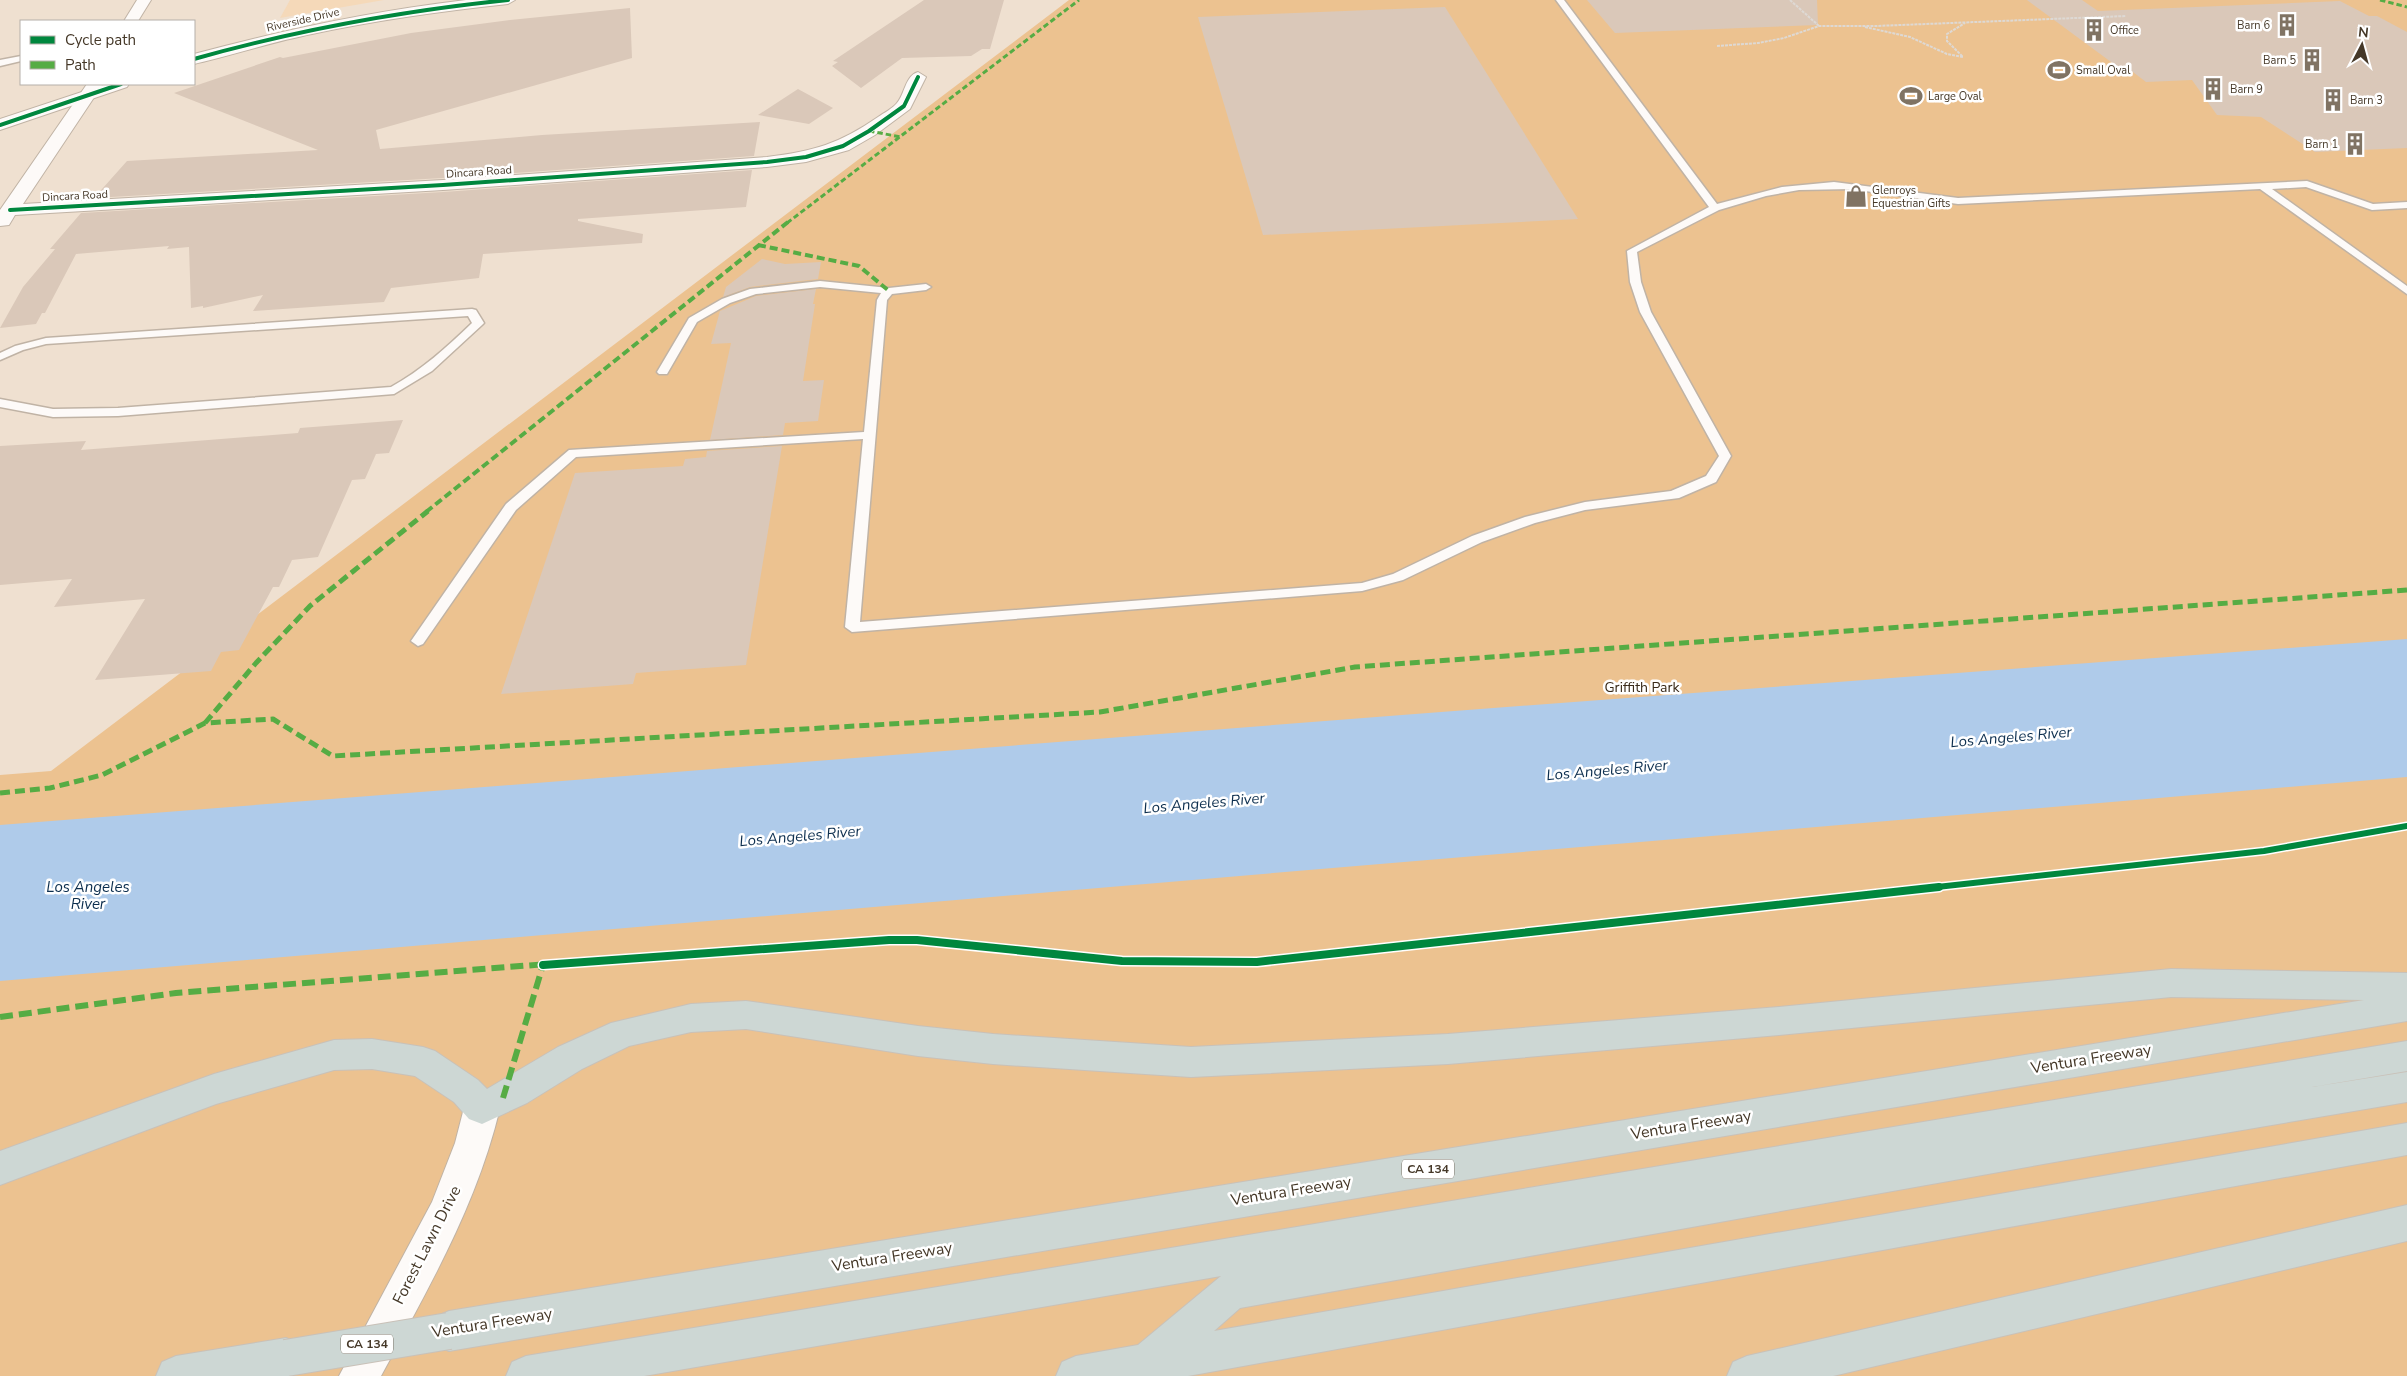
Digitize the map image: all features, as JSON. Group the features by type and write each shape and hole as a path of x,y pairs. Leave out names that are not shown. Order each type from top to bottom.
{"highway":[{"path":"0,1168 214,1089 334,1055 372,1054 423,1062 466,1091 482,1108 515,1092 570,1058 623,1033 691,1018 746,1015 918,1041 984,1048 1191,1062 1448,1049 1789,1020 2171,984 2407,987"},
{"name":"Ventura Freeway","path":"176,1376 2407,1007"},
{"path":"526,1376 2407,1056"},
{"path":"1148,1363 1231,1291 2066,1144 2407,1087"},
{"path":"1076,1376 2407,1139"},
{"path":"1747,1376 2407,1224"}],"street":[{"path":"132,20 144,0"},
{"name":"Riverside Drive","path":"195,59 270,38 346,21 406,11 508,0"},
{"name":"Dincara Road","path":"5,218 767,162 796,158 843,146 869,131 904,106 918,77"},
{"path":"0,125 92,89 115,85"},
{"path":"5,218 92,89"},
{"name":"Forest Lawn Drive","path":"359,1376 447,1212 476,1139 482,1108"}],"lane":[{"path":"1560,0 1715,208"},
{"path":"0,63 20,59"},
{"path":"888,291 882,300 852,627 1362,587 1398,577 1477,539 1530,520 1585,506 1674,495 1711,479 1725,456 1652,325 1636,289 1631,264 1632,251 1715,208 1752,195 1814,186 1849,186 1926,199 1958,201 2307,184 2372,207 2407,205"},
{"path":"2263,187 2407,291"},
{"path":"662,372 694,320 726,301 754,292 820,284 888,291 926,287"},
{"path":"0,357 19,348 56,340 472,312 478,323 440,360 414,380 394,390 118,412 54,413 0,403"},
{"path":"418,641 511,507 573,453 871,436"}],"path":[{"path":"1790,0 1819,26"},
{"path":"1716,46 1758,43 1784,38 1819,26 2126,16"},
{"path":"1847,25 1912,37 1927,43 1950,57 1963,57 1947,41 1947,34 1966,22"}],"shaded area":[{"path":"290,0 384,0 280,18"}],"green space":[{"name":"Griffith Park","path":"1069,0 2407,0 2407,1376 0,1376 0,775 51,771"}],"water":[{"name":"Los Angeles River","path":"2407,639 2407,777 0,981 0,825 1402,715"}],"building":[{"path":"924,0 1004,0 990,49 982,49 971,56 902,58 861,88 832,66 838,62 833,61"},
{"path":"1587,0 1817,0 1818,25 1615,33"},
{"path":"2027,0 2082,0 2098,11 2340,1 2369,16 2377,16 2407,32 2407,148 2315,152 2261,117 2217,115 2192,80 2146,82 2133,72 2126,73"},
{"path":"1445,7 1578,219 1263,235 1198,17"},
{"path":"630,8 632,58 376,130 380,149 542,135 760,122 754,156 443,178 94,198 127,161 318,150 174,93 280,57 283,58 411,33 510,20"},
{"path":"798,89 833,108 809,124 758,115"},
{"path":"752,170 746,207 578,219 578,221 643,234 642,243 483,254 479,278 391,288 384,302 253,311 263,295 203,308 203,306 191,308 189,247 167,249 169,246 76,254 45,313 42,313 36,324 0,328 23,287 55,249 50,249 81,213 443,192"},
{"path":"762,259 785,264 821,262 818,279 750,287 723,297 726,287"},
{"path":"816,289 803,381 824,380 818,421 785,423 783,435 710,440 731,343 711,344 720,311 756,296"},
{"path":"403,420 389,453 376,454 365,479 352,480 318,557 292,560 279,587 273,587 239,650 221,652 211,671 95,680 145,599 54,607 72,579 0,585 0,446 86,441 81,450 298,433 300,428"},
{"path":"782,446 746,665 636,673 633,684 501,694 575,473 683,466 685,459 706,457 707,451"}],"marked path":[{"path":"205,723 256,663 310,606 758,245 1079,0"},
{"path":"2380,0 2407,7"},
{"path":"869,131 901,137"},
{"path":"758,245 859,266 889,291"},
{"path":"0,793 50,788 102,775 205,723 273,719 333,756 1100,712 1355,667 2407,590"},
{"path":"0,1017 176,993 547,964"},
{"path":"503,1098 543,965"}],"cycle path":[{"path":"195,59 311,29 427,9 508,0"},
{"path":"10,210 443,185 767,162 806,157 843,146 869,131 904,106 918,77"},
{"path":"0,125 118,85"},
{"path":"543,965 889,940 917,940 1122,961 1257,962 2264,851 2407,826"}],"place":[{"name":"Barn 6","path":"2287,25"},
{"name":"Office","path":"2094,30"},
{"name":"Barn 5","path":"2312,60"},
{"name":"Small Oval","path":"2059,70"},
{"name":"Barn 9","path":"2213,89"},
{"name":"Large Oval","path":"1911,96"},
{"name":"Barn 3","path":"2333,100"},
{"name":"Barn 1","path":"2355,144"},
{"name":"Glenroys Equestrian Gifts","path":"1856,196"}]}
